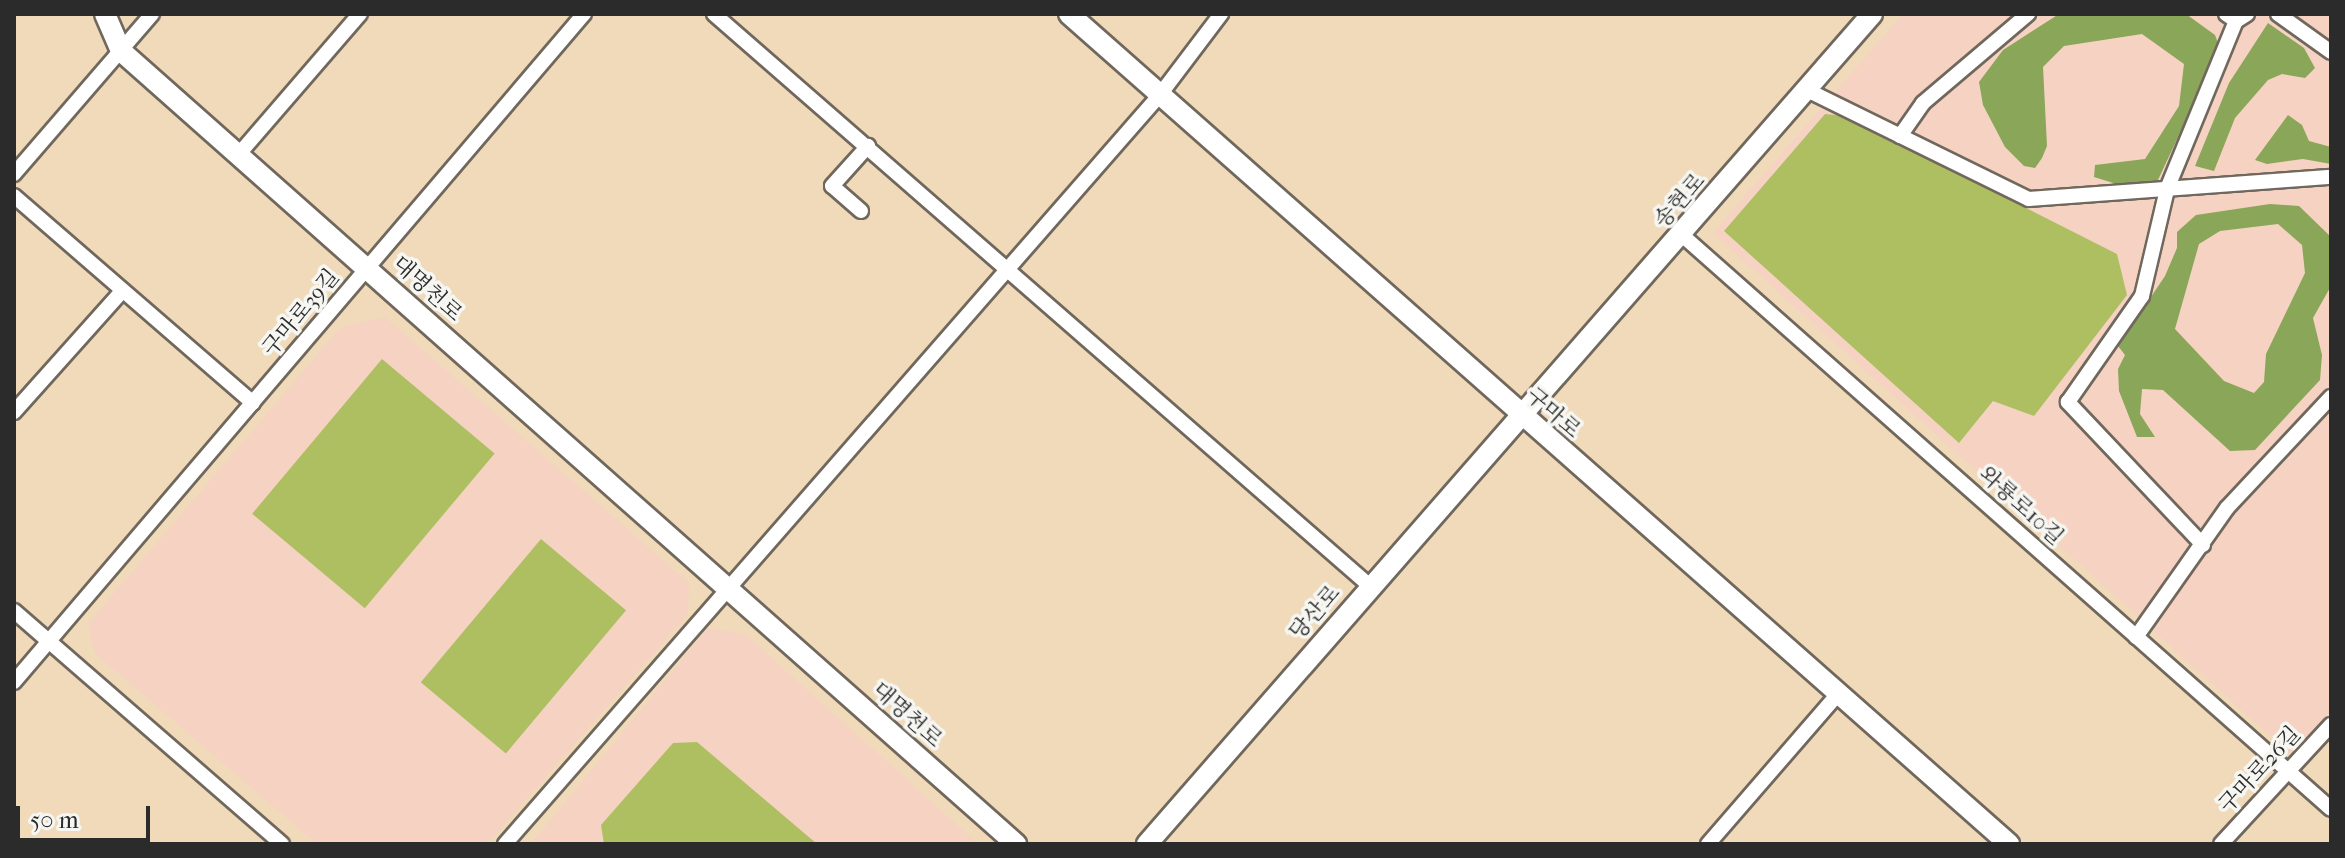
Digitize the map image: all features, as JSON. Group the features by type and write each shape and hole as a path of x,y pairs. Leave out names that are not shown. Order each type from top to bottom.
{"main road":[{"name":"대명천로","path":"105,14 121,51 1016,844"},
{"name":"구마로","path":"1069,14 1521,417 2009,844"},
{"name":"송현로","path":"1521,417 1872,14"},
{"name":"당산로","path":"1147,844 1521,417"}],"street":[{"path":"14,174 152,14"},
{"path":"239,154 360,14"},
{"name":"구마로39길","path":"14,682 584,14"},
{"path":"714,14 1010,268 1370,586"},
{"path":"505,844 730,591 1159,96 1221,14"},
{"path":"1900,136 1923,103 2028,14"},
{"path":"2278,14 2331,52"},
{"path":"2203,545 2068,402 2142,296 2167,189 2236,16"},
{"path":"1807,90 2029,199 2331,177"},
{"path":"861,211 832,186 868,146"},
{"path":"14,196 253,403"},
{"name":"와룡로10길","path":"1682,235 2331,809"},
{"path":"14,412 122,291"},
{"path":"2136,637 2227,508 2331,397"},
{"path":"14,611 282,844"},
{"path":"1708,844 1838,694"},
{"name":"구마로26길","path":"2221,844 2331,725"}],"shaded area":[{"path":"1903,14 2331,14 2331,710 2291,755 1713,233"},
{"path":"385,317 689,583 688,614 487,844 317,844 95,653 88,624 341,327"},
{"path":"708,628 745,634 978,844 531,844"}],"green space":[{"path":"2059,14 2186,14 2215,35 2218,43 2206,77 2158,180 2126,187 2094,177 2095,165 2145,159 2179,106 2184,64 2142,34 2064,46 2043,67 2047,146 2042,158 2035,168 2024,166 2005,147 1983,105 1979,82 2003,50"},
{"path":"2268,23 2304,48 2315,68 2305,78 2282,74 2268,80 2235,118 2214,171 2195,166 2229,83"},
{"path":"1825,114 1845,116 2117,254 2127,295 2034,416 1993,401 1959,443 1724,231"},
{"path":"2288,115 2302,125 2309,141 2331,147 2331,164 2303,159 2267,164 2255,160"},
{"path":"2270,204 2299,206 2331,237 2331,286 2313,318 2322,355 2320,380 2255,450 2230,451 2163,390 2142,389 2140,414 2155,437 2137,437 2119,391 2118,369 2125,355 2118,346 2165,276 2177,248 2177,232 2196,215","holes":["2278,224 2302,245 2305,273 2266,354 2264,382 2254,393 2224,381 2175,329 2199,244 2220,231"]},
{"path":"382,359 495,453 365,608 252,514"},
{"path":"541,539 626,610 506,754 421,682"},
{"path":"697,742 817,844 604,844 601,825 673,743"}]}
